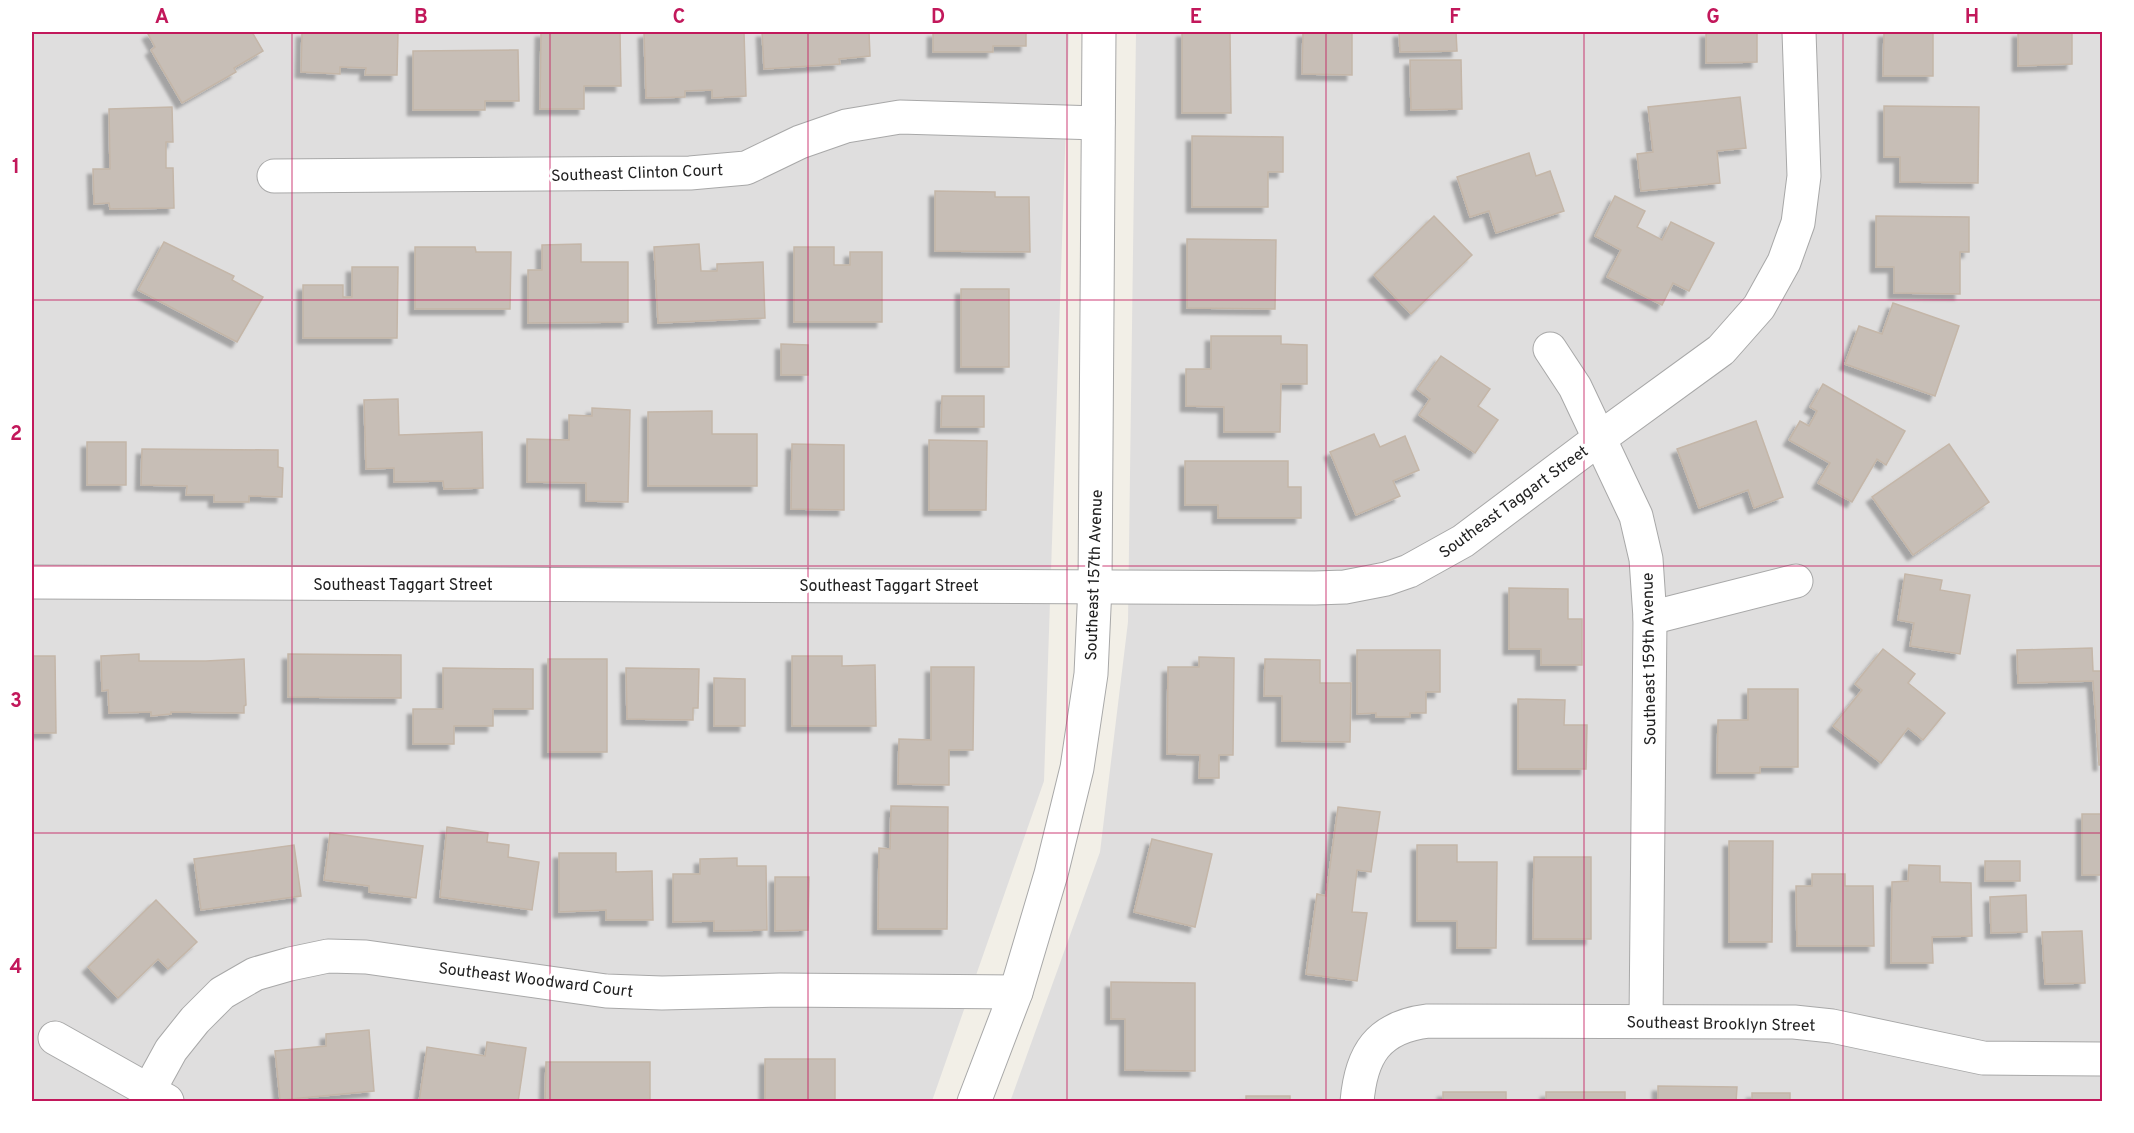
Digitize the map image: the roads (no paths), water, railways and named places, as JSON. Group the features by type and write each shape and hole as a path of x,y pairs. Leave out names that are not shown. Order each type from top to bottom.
{"street":[{"name":"Southeast 157th Avenue","path":"974,1101 1016,992 1051,874 1077,768 1090,674 1095,586 1099,32"},
{"path":"1600,438 1721,350 1759,308 1784,262 1798,223 1804,176 1799,32"},
{"name":"Southeast Clinton Court","path":"274,176 690,173 746,168 800,142 846,126 900,117 1098,123"},
{"name":"Southeast Taggart Street","path":"32,582 1345,587 1386,579 1409,571 1463,541 1600,438 1575,387 1550,349"},
{"name":"Southeast 159th Avenue","path":"1600,438 1628,497 1646,559 1650,618 1646,1021"},
{"path":"1650,618 1796,581"},
{"name":"Southeast Woodward Court","path":"159,1096 171,1050 195,1020 222,993 255,974 328,956 366,957 606,991 662,993 780,990 1016,992"},
{"name":"Southeast Brooklyn Street","path":"1357,1101 1362,1069 1368,1055 1378,1042 1408,1023 1428,1021 1794,1022 1832,1026 1983,1058 2103,1059"},
{"path":"55,1038 159,1096"}]}
